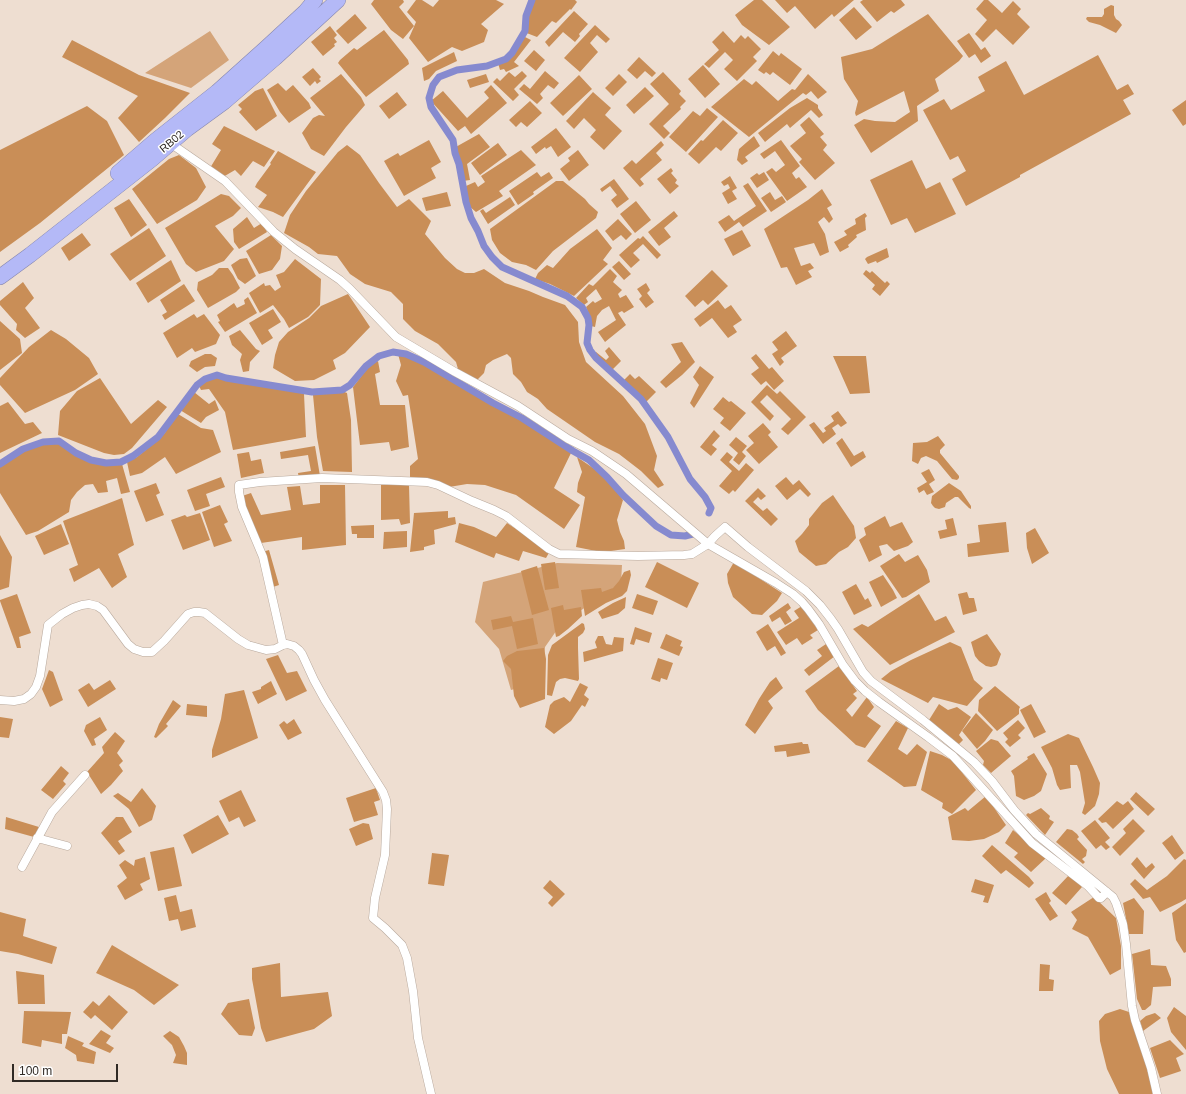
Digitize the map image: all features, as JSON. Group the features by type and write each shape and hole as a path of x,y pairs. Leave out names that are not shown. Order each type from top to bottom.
{"highway":[{"name":"RB02","path":"0,266 117,175 139,154 228,82 305,12 315,0"},
{"name":"RB02","path":"0,278 152,159 187,129 224,102 270,63 338,0"}],"street":[{"path":"170,144 225,181 274,232 294,249 350,288 396,337 455,372 518,406 568,439 592,452 626,474 708,544 776,583 802,602 819,624 843,665 855,681 880,688 923,720 968,757 992,781 1014,810 1036,834 1104,895 1112,897 1116,903 1123,924 1132,1006 1135,1020 1149,1062 1157,1094"},
{"path":"283,645 263,557 242,507 239,497 239,485 260,482 322,478 427,482 438,484 506,516 544,546 559,554 638,556 692,554 708,544 725,527 748,547 806,591 838,629 863,672 867,685 953,756 1032,843 1088,886 1098,897 1104,895"},
{"path":"0,700 14,701 24,699 31,694 36,687 40,676 48,626 68,611 82,605 89,604 97,606 103,610 128,644 134,649 143,652 152,652 188,614 194,612 205,613 248,645 266,650 275,649 287,644 294,646 299,650 324,700 383,792 386,800 387,809 384,855 375,898 373,918 402,945 407,958 413,991 418,1038 431,1094"},
{"path":"22,867 52,812 84,776"},
{"path":"37,838 67,846"}],"shaded area":[{"path":"374,0 403,0 404,2 399,7 414,26 403,39 391,30 371,4"},
{"path":"416,0 422,0 433,7 439,0 496,0 504,4 481,24 488,30 484,42 462,51 452,47 428,62 409,38 416,22 407,12"},
{"path":"533,0 575,0 577,2 571,10 570,9 556,23 552,21 537,37 524,32 527,16"},
{"path":"754,0 762,0 790,27 769,45 742,25 735,15"},
{"path":"775,0 854,0 834,17 832,14 815,29 795,6 787,13"},
{"path":"863,0 901,0 905,5 894,13 891,11 877,22 860,2"},
{"path":"984,0 988,0 1002,13 1013,1 1021,9 1017,14 1030,27 1013,45 996,29 983,42 975,34 987,20 976,9"},
{"path":"1111,5 1114,6 1114,15 1116,19 1122,25 1116,33 1100,25 1089,22 1086,19 1087,17 1102,17 1104,14 1104,9"},
{"path":"854,7 872,27 856,40 839,20"},
{"path":"574,11 588,24 579,34 580,36 575,42 563,32 549,47 545,42"},
{"path":"355,14 367,28 348,44 336,31"},
{"path":"928,14 963,56 959,61 935,79 939,91 917,106 918,121 871,153 854,125 864,119 895,122 910,112 904,91 856,116 855,113 858,101 844,79 841,57 872,49"},
{"path":"595,25 610,39 606,43 597,35 590,43 598,52 580,72 564,58"},
{"path":"330,26 337,35 334,38 337,42 334,44 335,46 323,56 311,42"},
{"path":"384,30 408,60 409,64 366,97 338,63 354,48 357,50"},
{"path":"210,31 229,60 191,88 145,73"},
{"path":"723,31 734,43 741,35 745,39 748,36 761,49 753,57 757,61 737,81 724,69 733,60 725,52 709,68 704,64 719,50 712,42"},
{"path":"969,33 981,50 985,47 991,56 981,63 975,54 969,58 957,41"},
{"path":"523,36 531,40 514,62 519,66 506,72 504,69 500,70 498,63 507,60"},
{"path":"72,40 139,75 190,93 139,142 118,118 138,96 62,57"},
{"path":"534,50 545,60 536,71 524,61"},
{"path":"773,51 779,56 781,53 802,69 790,85 773,72 770,75 766,72 764,74 758,70"},
{"path":"454,52 457,61 436,71 429,79 424,81 422,68"},
{"path":"1098,55 1117,90 1128,84 1134,94 1123,100 1131,114 966,206 952,179 966,171 958,156 950,160 923,110 944,99 951,110 985,91 978,77 1006,61 1024,95"},
{"path":"639,57 656,73 652,77 645,71 637,79 627,70"},
{"path":"703,65 720,84 705,98 688,79"},
{"path":"313,68 321,77 319,79 321,81 317,84 315,81 310,86 302,77"},
{"path":"522,71 527,76 514,89 519,95 513,101 493,82 497,78 500,81 509,72 515,77"},
{"path":"545,71 559,83 554,89 548,85 540,94 543,98 537,104 519,89 524,84 530,89"},
{"path":"663,72 681,91 679,94 686,101 680,107 681,109 663,126 670,133 664,139 649,124 669,104 650,84"},
{"path":"341,74 361,97 365,105 324,156 311,149 302,133 313,118 319,115 325,116 310,98"},
{"path":"486,74 489,82 470,88 467,80"},
{"path":"619,74 627,82 613,96 605,88"},
{"path":"808,74 827,92 818,99 811,91 806,95 803,93 749,137 711,107 744,79 752,85 756,81 778,101 792,89 795,90"},
{"path":"579,75 592,89 563,116 550,103"},
{"path":"278,83 286,91 293,85 309,103 311,108 289,123 280,112 267,90"},
{"path":"491,85 507,103 471,134 465,126 458,131 431,101 443,91 467,118 489,98 484,92"},
{"path":"645,87 654,96 634,114 626,105"},
{"path":"263,88 277,116 256,131 239,112 242,109 238,105 255,91"},
{"path":"397,92 407,105 389,119 379,106"},
{"path":"593,92 611,108 605,115 622,131 604,150 590,137 596,130 584,118 574,129 566,121"},
{"path":"807,98 818,105 818,108 823,115 819,118 811,110 790,128 787,124 765,142 758,133 790,108"},
{"path":"1186,100 1186,124 1183,126 1172,110"},
{"path":"530,101 542,113 527,127 521,122 516,127 509,120"},
{"path":"87,106 107,121 124,155 40,223 0,252 0,150"},
{"path":"707,108 718,117 686,152 669,137 693,111 700,116"},
{"path":"809,117 824,134 820,137 827,145 823,150 835,163 815,180 799,162 802,159 790,146 806,133 800,125"},
{"path":"723,120 738,133 721,151 716,147 699,164 688,154"},
{"path":"224,126 275,151 264,167 253,161 241,176 235,170 223,177 210,168 221,150 212,144"},
{"path":"556,128 571,147 558,157 551,146 546,149 545,147 536,154 531,147"},
{"path":"479,134 490,147 467,164 470,180 463,181 460,163 454,148"},
{"path":"754,136 760,146 745,157 748,161 742,165 737,160 739,149"},
{"path":"429,140 441,162 431,168 436,178 404,196 384,161 398,153 400,156"},
{"path":"781,140 800,166 792,173 796,179 799,177 807,187 787,201 766,172 772,168 776,172 785,165 775,151 764,159 760,154"},
{"path":"661,141 664,145 656,153 662,160 640,179 644,184 640,187 623,168 632,160 636,164"},
{"path":"498,143 507,155 480,175 471,163"},
{"path":"347,145 360,155 397,207 409,199 431,221 425,234 445,258 457,269 465,273 474,273 484,269 505,283 565,305 578,322 579,342 586,362 623,396 645,424 657,456 654,470 664,485 658,488 641,471 619,454 595,442 547,409 538,399 527,392 521,382 513,374 511,358 507,354 486,365 484,373 477,380 458,369 456,362 438,344 415,331 403,319 403,304 391,292 365,284 350,274 337,256 318,254 309,247 284,233 290,215 306,191 338,152"},
{"path":"521,150 536,165 499,191 503,196 476,212 469,206 466,186 475,182 478,187 485,182 481,176"},
{"path":"578,150 589,165 569,181 560,169 570,161 568,158"},
{"path":"278,151 316,172 283,217 258,207 267,195 255,187"},
{"path":"179,155 196,168 206,187 197,200 157,224 132,189 169,159"},
{"path":"912,160 926,189 940,182 956,214 915,233 907,218 891,225 870,180"},
{"path":"671,168 673,171 671,173 677,180 675,183 679,186 670,194 657,179"},
{"path":"537,172 541,177 549,172 553,178 518,205 509,191"},
{"path":"764,172 769,180 757,188 750,178 757,173 759,175"},
{"path":"730,176 737,188 732,191 737,199 728,204 722,193 730,188 728,184 724,186 721,182"},
{"path":"614,179 629,199 617,208 611,200 617,195 610,186 602,192 600,189"},
{"path":"556,181 563,181 585,199 598,212 596,218 553,251 536,270 526,265 512,262 500,253 492,240 490,229"},
{"path":"748,183 767,211 743,227 739,222 725,232 718,222 729,215 734,221 756,206 743,186"},
{"path":"822,189 832,205 827,208 833,219 829,223 824,217 818,222 825,234 829,252 820,256 814,243 794,248 801,266 810,263 814,268 808,271 812,277 796,285 787,267 781,268 764,229"},
{"path":"447,192 451,206 426,211 422,198"},
{"path":"770,192 775,200 782,196 786,202 771,212 761,198"},
{"path":"221,194 229,196 241,208 233,216 215,226 234,249 224,261 196,272 186,264 165,228"},
{"path":"510,197 515,205 488,224 480,211 483,209 486,213"},
{"path":"129,199 147,225 131,237 114,208"},
{"path":"636,201 651,220 635,233 620,214"},
{"path":"674,211 678,216 664,228 671,237 659,246 648,232"},
{"path":"865,213 867,216 865,218 866,230 856,235 857,237 848,245 849,247 840,252 834,242 847,235 844,231 856,224 855,219"},
{"path":"247,217 254,228 262,223 267,232 239,249 234,242 233,229"},
{"path":"618,219 632,234 626,240 621,235 613,241 605,231"},
{"path":"149,228 166,256 130,281 110,254"},
{"path":"597,229 612,248 603,260 608,264 574,296 550,284 535,279 538,273 547,265 553,268 570,249"},
{"path":"742,230 751,246 733,256 724,239"},
{"path":"82,233 91,245 69,261 61,248"},
{"path":"271,235 282,246 280,259 272,270 259,274 246,251"},
{"path":"643,236 661,255 657,259 643,244 633,253 640,260 631,268 619,255 638,238 640,239"},
{"path":"887,248 889,257 877,263 876,261 868,264 865,259 867,257"},
{"path":"247,258 256,276 245,284 238,279 231,265 240,259"},
{"path":"295,259 321,279 320,305 308,317 289,328 273,305 260,313 249,293 264,283 265,286 270,285 275,291 281,287 276,275 284,272"},
{"path":"171,260 181,281 148,303 136,283"},
{"path":"619,261 631,274 624,280 612,267"},
{"path":"219,268 228,268 240,288 236,292 208,308 197,290 198,282 212,275"},
{"path":"610,269 617,276 613,282 622,290 618,294 620,298 626,295 634,307 624,313 622,311 618,313 626,325 605,342 598,332 616,320 609,306 602,310 597,316 595,327 591,326 590,317 586,307 593,301 595,303 602,299 596,289 586,298 588,302 584,305 576,298 589,284 593,286"},
{"path":"712,270 728,286 708,305 703,300 695,307 685,296"},
{"path":"866,270 870,273 872,271 885,283 887,281 890,284 880,296 872,289 875,285 863,274"},
{"path":"23,282 34,298 25,308 40,328 25,338 16,330 17,324 0,305 0,301"},
{"path":"646,283 650,290 647,293 654,302 646,308 639,299 642,296 637,289"},
{"path":"184,284 195,301 165,320 162,315 167,312 160,300"},
{"path":"348,294 370,327 345,353 333,360 336,369 314,380 295,381 273,368 279,342 288,332 309,318 321,306"},
{"path":"248,297 257,313 225,332 218,322 220,321 217,315 234,303 237,308 245,304 244,300"},
{"path":"718,300 725,309 731,305 742,320 733,326 737,332 728,338 712,318 700,327 694,319"},
{"path":"273,309 281,322 268,330 273,338 262,345 249,323"},
{"path":"194,314 197,318 204,314 220,335 216,344 195,352 192,348 177,358 163,333"},
{"path":"0,321 20,339 22,353 0,370"},
{"path":"51,330 66,339 89,358 98,374 75,390 25,413 0,385 0,378 29,347"},
{"path":"240,330 256,349 260,351 250,362 249,371 243,372 240,360 242,354 232,345 229,336"},
{"path":"786,331 797,346 781,358 784,362 780,366 772,354 778,350 772,342"},
{"path":"682,342 695,362 666,388 660,382 681,362 671,344"},
{"path":"609,347 621,361 612,370 594,354 596,352 606,360 609,357 605,351"},
{"path":"205,354 211,354 217,358 215,366 205,367 197,372 189,366 191,361"},
{"path":"398,354 406,355 424,364 521,420 571,453 554,488 580,505 564,529 516,495 485,485 467,484 449,487 410,479 410,466 418,459 408,395 403,396 396,381 401,365"},
{"path":"756,354 769,369 772,367 784,381 774,390 766,381 761,385 751,374 759,368 751,358"},
{"path":"833,356 866,356 870,393 850,394"},
{"path":"378,361 380,372 375,374 380,405 405,405 409,447 391,451 389,442 360,445 353,387 370,365"},
{"path":"700,366 714,377 694,408 690,403 699,385 693,377"},
{"path":"630,374 635,379 639,376 656,392 646,402 624,380"},
{"path":"217,376 226,379 291,390 304,394 306,437 233,450 225,412 209,389 201,390 199,386 205,380"},
{"path":"100,378 131,424 158,400 167,407 132,448 124,454 114,455 104,453 58,435 60,411 77,391"},
{"path":"767,385 777,394 780,391 806,417 788,435 781,429 791,419 767,395 760,402 774,416 770,421 751,402"},
{"path":"342,391 347,393 351,420 352,472 323,471 317,437 313,395"},
{"path":"194,392 209,404 215,400 219,410 206,417 201,423 180,410"},
{"path":"723,397 729,402 731,401 746,413 730,431 720,423 724,418 713,409"},
{"path":"8,402 25,424 33,422 42,433 0,453 0,406"},
{"path":"838,411 847,423 841,427 838,424 832,428 836,434 823,444 809,425 814,422 823,433 826,431 824,428 834,421 831,416"},
{"path":"178,414 201,428 213,430 221,452 176,474 165,457 142,473 130,476 127,462 137,457 164,434"},
{"path":"763,423 771,432 768,435 778,447 759,464 746,450 754,443 748,436"},
{"path":"714,430 720,436 712,445 717,449 711,456 700,447"},
{"path":"938,436 945,445 940,450 940,453 959,476 957,480 952,479 937,461 926,456 921,458 918,464 912,461 913,443 927,442"},
{"path":"736,437 747,446 742,452 746,456 739,465 733,460 738,453 729,445"},
{"path":"842,438 854,456 863,451 866,457 851,467 836,443"},
{"path":"43,444 59,444 92,463 106,465 122,464 130,492 121,494 117,478 106,481 108,492 98,493 93,484 85,485 71,500 69,512 38,531 26,535 0,493 0,467 23,451"},
{"path":"315,446 320,476 299,479 298,473 311,471 308,455 281,459 280,452"},
{"path":"249,452 251,461 261,459 264,473 241,478 237,454"},
{"path":"727,452 733,457 729,462 739,471 746,463 754,470 735,492 733,490 729,494 719,486 732,471 720,460"},
{"path":"577,457 596,470 611,484 623,500 617,520 625,549 596,551 576,547 585,497 577,492 578,483 582,472"},
{"path":"929,469 935,480 929,484 934,492 927,495 924,490 919,493 917,488 927,482 921,473"},
{"path":"221,477 225,487 206,494 210,506 195,511 187,490"},
{"path":"786,477 793,485 799,480 811,494 808,497 800,489 787,500 775,486"},
{"path":"156,483 160,493 156,495 164,515 146,522 134,491"},
{"path":"949,483 961,491 971,506 971,509 958,497 955,497 946,503 945,507 939,509 933,506 931,503 932,496"},
{"path":"320,485 345,485 346,545 302,550 302,537 261,543 242,496 251,493 261,515 291,510 287,487 300,486 303,505 320,503"},
{"path":"381,485 409,485 410,523 401,525 399,519 381,520"},
{"path":"758,488 766,496 761,500 758,497 753,502 763,511 767,508 778,519 771,526 745,501"},
{"path":"833,495 854,526 856,538 848,547 839,552 826,564 816,566 799,552 795,541 809,525 809,519 822,503"},
{"path":"122,498 134,545 118,554 127,577 112,588 99,568 74,582 69,569 78,565 63,521"},
{"path":"220,505 228,522 224,524 232,541 214,547 202,512"},
{"path":"448,511 448,518 455,517 456,524 434,530 435,544 424,547 424,550 410,552 414,513"},
{"path":"200,513 210,540 183,550 171,520 185,515 187,517"},
{"path":"885,516 890,527 902,522 913,542 908,546 894,551 887,544 879,546 882,555 869,562 859,540 866,535 864,528"},
{"path":"953,518 957,535 940,539 938,531 947,529 945,520"},
{"path":"1006,522 1009,552 968,557 967,544 980,542 978,525"},
{"path":"459,523 474,527 496,537 507,523 550,551 546,558 523,551 519,561 496,553 494,558 455,542"},
{"path":"61,524 69,544 44,555 35,536"},
{"path":"374,525 374,538 357,538 357,534 352,534 351,526"},
{"path":"1035,528 1049,553 1032,564 1027,548 1026,533"},
{"path":"407,531 407,547 383,549 384,532"},
{"path":"0,535 12,557 9,587 0,590"},
{"path":"269,550 279,585 273,587 262,552"},
{"path":"899,554 905,562 918,555 927,570 930,582 902,598 880,566"},
{"path":"555,562 559,588 545,590 541,564"},
{"path":"657,562 699,583 687,608 645,587"},
{"path":"734,562 782,593 777,601 762,615 752,614 733,597 728,583 727,574"},
{"path":"557,563 622,565 621,583 559,627 545,647 542,681 511,690 499,649 475,622 483,582"},
{"path":"537,566 549,610 532,615 521,571"},
{"path":"630,570 631,575 627,591 622,596 606,603 585,616 581,590 601,588 602,592 613,588 624,572"},
{"path":"883,575 897,598 881,607 869,582"},
{"path":"856,584 865,600 868,598 872,606 854,615 842,592"},
{"path":"967,592 969,598 974,598 977,611 963,615 958,594"},
{"path":"17,594 31,633 19,637 21,648 17,648 0,601"},
{"path":"637,594 658,601 653,615 632,608"},
{"path":"919,594 935,621 946,616 955,632 890,665 853,629 862,624 868,627"},
{"path":"626,597 625,608 618,614 602,619 598,612"},
{"path":"788,603 791,608 786,612 792,621 785,625 780,617 772,622 769,616"},
{"path":"563,605 564,610 581,607 582,616 568,629 556,637 551,608"},
{"path":"802,606 818,630 810,635 813,638 802,645 797,638 786,645 777,632 799,618 794,611"},
{"path":"511,616 513,622 533,618 538,644 517,649 512,626 493,630 491,620"},
{"path":"582,623 584,624 585,629 578,637 579,679 578,681 565,678 560,679 556,682 552,696 547,695 548,655 552,645"},
{"path":"768,624 786,653 781,656 775,646 767,651 756,632"},
{"path":"635,627 652,633 649,643 636,639 634,645 630,644"},
{"path":"666,634 682,641 680,646 683,647 679,656 660,648"},
{"path":"987,634 1001,654 997,665 991,667 986,666 975,656 971,642"},
{"path":"598,636 603,636 606,644 612,645 614,637 624,638 623,651 584,662 583,652 597,648 595,642"},
{"path":"950,642 961,647 974,680 983,688 967,706 933,697 928,703 881,679 891,671 911,660"},
{"path":"826,644 835,656 809,676 804,670 822,656 817,650"},
{"path":"544,648 546,659 545,699 520,708 514,696 511,669 503,661 507,656 517,651"},
{"path":"278,655 287,673 297,671 307,691 286,701 266,659"},
{"path":"658,658 673,663 667,680 661,678 660,682 651,679"},
{"path":"839,666 857,691 853,694 857,698 846,710 852,717 867,697 874,707 867,716 881,726 865,748 856,745 818,710 805,691"},
{"path":"49,670 53,672 63,700 50,707 42,689"},
{"path":"776,677 783,688 768,701 773,708 755,734 745,725 759,699 770,682"},
{"path":"110,680 116,689 88,707 78,690 89,683 94,690"},
{"path":"271,681 277,694 258,704 252,692 261,689 261,687"},
{"path":"580,683 588,687 584,695 589,699 585,707 582,705 571,721 554,734 545,727 550,705 554,701 564,697 570,702"},
{"path":"995,686 1020,707 1019,714 997,731 978,711 979,700"},
{"path":"244,690 258,738 212,758 212,750 221,719 225,694"},
{"path":"173,700 181,706 166,724 168,726 156,738 154,737 159,724"},
{"path":"187,704 207,706 207,717 186,715"},
{"path":"939,704 948,710 957,707 971,717 959,735 963,740 958,745 929,720"},
{"path":"1031,704 1046,732 1034,738 1020,710"},
{"path":"976,713 993,730 977,749 962,731"},
{"path":"0,717 13,719 9,738 0,737"},
{"path":"100,717 107,730 94,739 96,745 92,746 84,731 86,725"},
{"path":"294,719 302,733 288,740 279,725 284,721 287,724"},
{"path":"1018,720 1025,728 1018,735 1021,738 1010,747 1005,742 1008,739 1003,733"},
{"path":"896,721 908,728 898,749 907,755 917,744 927,752 916,786 904,787 867,761"},
{"path":"115,732 125,741 117,753 123,761 119,765 123,771 101,794 87,772 104,753 102,747"},
{"path":"1068,734 1079,738 1100,783 1099,794 1095,806 1085,815 1082,813 1085,803 1080,772 1077,765 1070,765 1071,788 1060,790 1052,768 1041,747"},
{"path":"991,739 998,741 1011,756 991,773 983,765 984,761 976,751"},
{"path":"802,742 803,744 808,744 810,753 787,757 786,751 775,752 774,746"},
{"path":"930,751 953,761 976,790 952,814 942,808 943,803 921,790"},
{"path":"1034,753 1047,774 1041,791 1024,800 1016,796 1014,776 1011,771"},
{"path":"61,766 69,773 63,781 66,784 53,799 41,790"},
{"path":"142,788 156,806 152,820 139,827 129,809 113,796 118,793 131,802"},
{"path":"376,788 380,800 374,802 378,815 354,822 346,798"},
{"path":"241,790 256,821 244,827 239,817 229,822 219,801"},
{"path":"1136,792 1155,809 1148,816 1130,799"},
{"path":"986,796 1006,825 999,832 984,839 969,841 952,840 948,817 965,808 968,811"},
{"path":"1117,801 1123,805 1128,801 1134,809 1113,829 1106,822 1102,823 1098,819"},
{"path":"1041,808 1050,816 1049,819 1054,822 1045,835 1026,815"},
{"path":"218,815 229,834 192,854 183,835"},
{"path":"6,817 39,827 34,837 5,829"},
{"path":"116,817 123,817 132,832 118,841 125,851 119,855 101,833"},
{"path":"1133,819 1145,831 1120,856 1112,847 1126,833 1123,829"},
{"path":"1095,820 1110,838 1105,842 1110,847 1106,850 1101,845 1096,849 1081,831"},
{"path":"363,823 369,824 373,839 356,846 349,829"},
{"path":"1067,829 1072,830 1077,834 1079,837 1077,839 1087,850 1086,856 1082,859 1085,862 1083,864 1056,842"},
{"path":"1013,830 1046,858 1031,872 1014,857 1018,853 1005,843"},
{"path":"1172,835 1184,853 1175,860 1162,843"},
{"path":"992,845 1029,877 1034,883 1029,888 1006,870 1001,874 982,856"},
{"path":"174,847 182,886 158,891 150,852"},
{"path":"432,853 449,855 444,886 428,884"},
{"path":"145,857 150,879 140,884 143,890 125,900 117,886 127,878 119,865 125,860 134,866 135,860"},
{"path":"1137,857 1146,868 1152,863 1155,867 1144,879 1131,864"},
{"path":"1184,859 1186,860 1186,899 1160,912 1150,897 1143,899 1130,884 1135,879 1147,890 1167,876"},
{"path":"1069,875 1082,887 1066,905 1052,893"},
{"path":"975,879 994,885 988,903 983,902 985,896 971,892"},
{"path":"550,880 565,894 552,907 548,903 553,897 543,888"},
{"path":"1046,892 1051,901 1049,903 1058,916 1050,921 1035,899"},
{"path":"176,895 180,912 192,909 196,927 181,931 178,919 169,921 164,898"},
{"path":"1094,897 1116,918 1121,946 1121,969 1110,975 1088,937 1072,929 1077,920 1071,912"},
{"path":"1134,898 1144,911 1143,934 1129,934 1123,903"},
{"path":"1186,903 1186,952 1184,953 1176,940 1172,913"},
{"path":"0,912 26,919 23,936 57,947 52,964 18,954 0,951"},
{"path":"112,945 179,985 154,1005 134,990 96,973"},
{"path":"1150,949 1151,965 1166,966 1171,979 1171,986 1153,987 1151,1005 1145,1010 1142,1010 1137,999 1132,954"},
{"path":"280,963 281,997 328,992 332,1016 314,1029 266,1042 261,1028 252,979 252,968"},
{"path":"1040,964 1050,965 1049,979 1054,980 1053,991 1039,991"},
{"path":"16,971 44,975 45,1004 18,1004"},
{"path":"109,995 128,1012 112,1030 95,1015 91,1019 83,1012 93,1001 99,1006"},
{"path":"249,999 255,1028 252,1036 239,1035 221,1014 228,1003"},
{"path":"1174,1007 1186,1016 1186,1050 1171,1032 1167,1018"},
{"path":"1120,1009 1129,1012 1138,1036 1154,1094 1119,1094 1107,1069 1100,1041 1099,1021 1105,1014"},
{"path":"24,1011 71,1012 67,1034 62,1034 62,1044 42,1040 41,1047 22,1043"},
{"path":"1155,1013 1161,1018 1143,1031 1140,1021 1146,1016"},
{"path":"101,1030 111,1036 106,1043 114,1048 110,1053 89,1044"},
{"path":"170,1031 179,1037 184,1046 187,1053 187,1065 173,1063 176,1055 172,1045 163,1036"},
{"path":"68,1036 84,1043 82,1046 96,1052 94,1064 77,1061 76,1055 65,1048"},
{"path":"1170,1040 1184,1054 1176,1058 1181,1071 1160,1078 1150,1048"}],"waterway":[{"path":"532,0 526,16 525,31 512,53 506,59 487,66 457,70 439,77 433,85 429,98 431,107 453,140 466,202 471,218 484,246 502,267 567,296 582,307 588,318 589,325 587,343 590,350 596,358 641,399 668,437 690,479 705,497 711,508 709,513"},
{"path":"0,464 23,449 43,442 59,441 76,453 91,460 106,463 121,462 133,456 158,437 197,385 205,379 217,375 226,378 312,392 342,390 350,385 366,366 379,356 393,352 406,354 424,362 493,403 522,418 589,460 656,526 671,535 685,536 693,534"}]}
